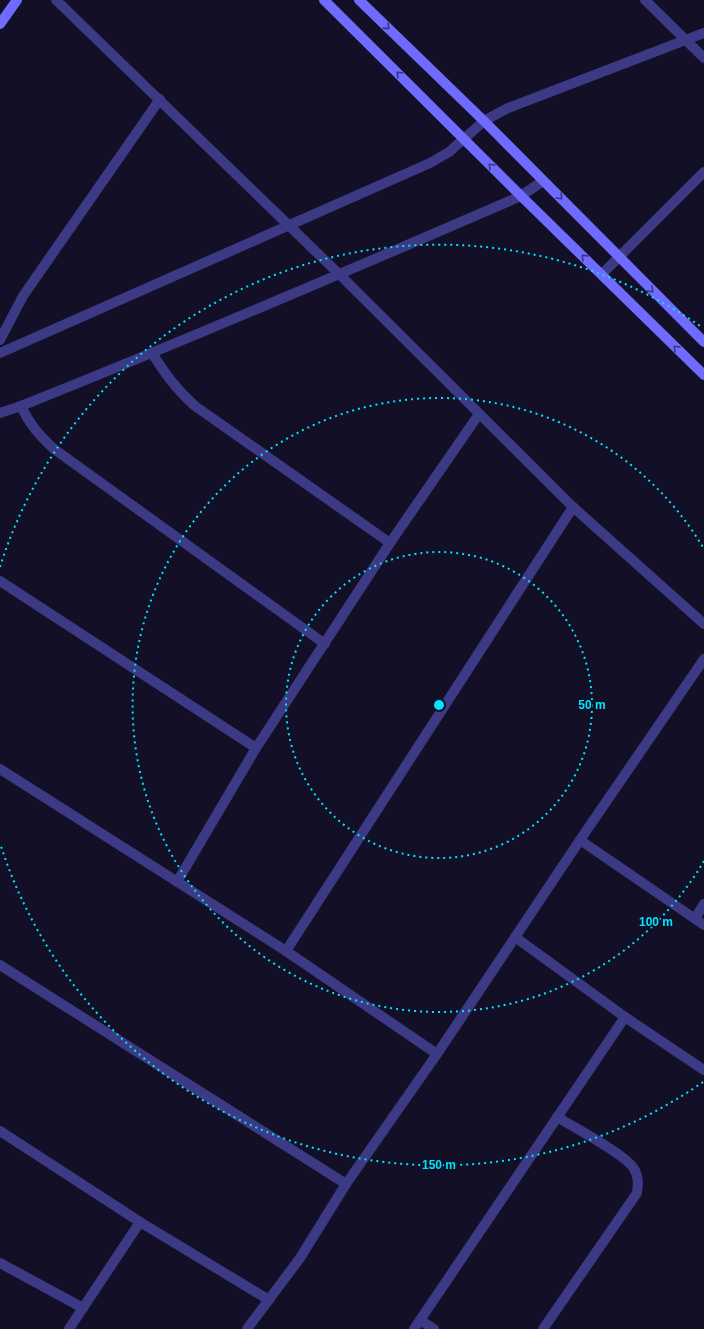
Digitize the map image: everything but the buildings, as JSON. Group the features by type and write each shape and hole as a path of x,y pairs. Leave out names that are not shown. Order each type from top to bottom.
{"main road":[{"path":"0,24 17,0"},
{"path":"324,0 704,376"},
{"path":"359,0 484,121 704,342"}],"street":[{"path":"56,0 340,275 574,507 704,624"},
{"path":"645,0 704,58"},
{"path":"0,353 430,163 449,152 484,121 508,108 704,33"},
{"path":"0,340 24,296 160,100"},
{"path":"602,274 704,172"},
{"path":"0,413 152,353 340,275 521,196 543,180"},
{"path":"152,353 168,378 180,393 196,406 390,543"},
{"path":"21,406 28,421 38,434 54,449 325,644"},
{"path":"177,882 256,748 390,543 480,414"},
{"path":"286,951 574,507"},
{"path":"0,581 256,748"},
{"path":"247,1329 300,1258 346,1184 437,1054 580,840 704,659"},
{"path":"0,769 286,951 437,1054"},
{"path":"580,840 704,925"},
{"path":"694,918 704,904"},
{"path":"515,937 625,1017 704,1070"},
{"path":"0,965 346,1184"},
{"path":"414,1329 625,1017"},
{"path":"543,1329 637,1193 638,1181 634,1167 623,1157 557,1117"},
{"path":"0,1131 140,1222 269,1300"},
{"path":"69,1329 140,1222"},
{"path":"0,1263 83,1308"},
{"path":"420,1320 434,1329"}]}
